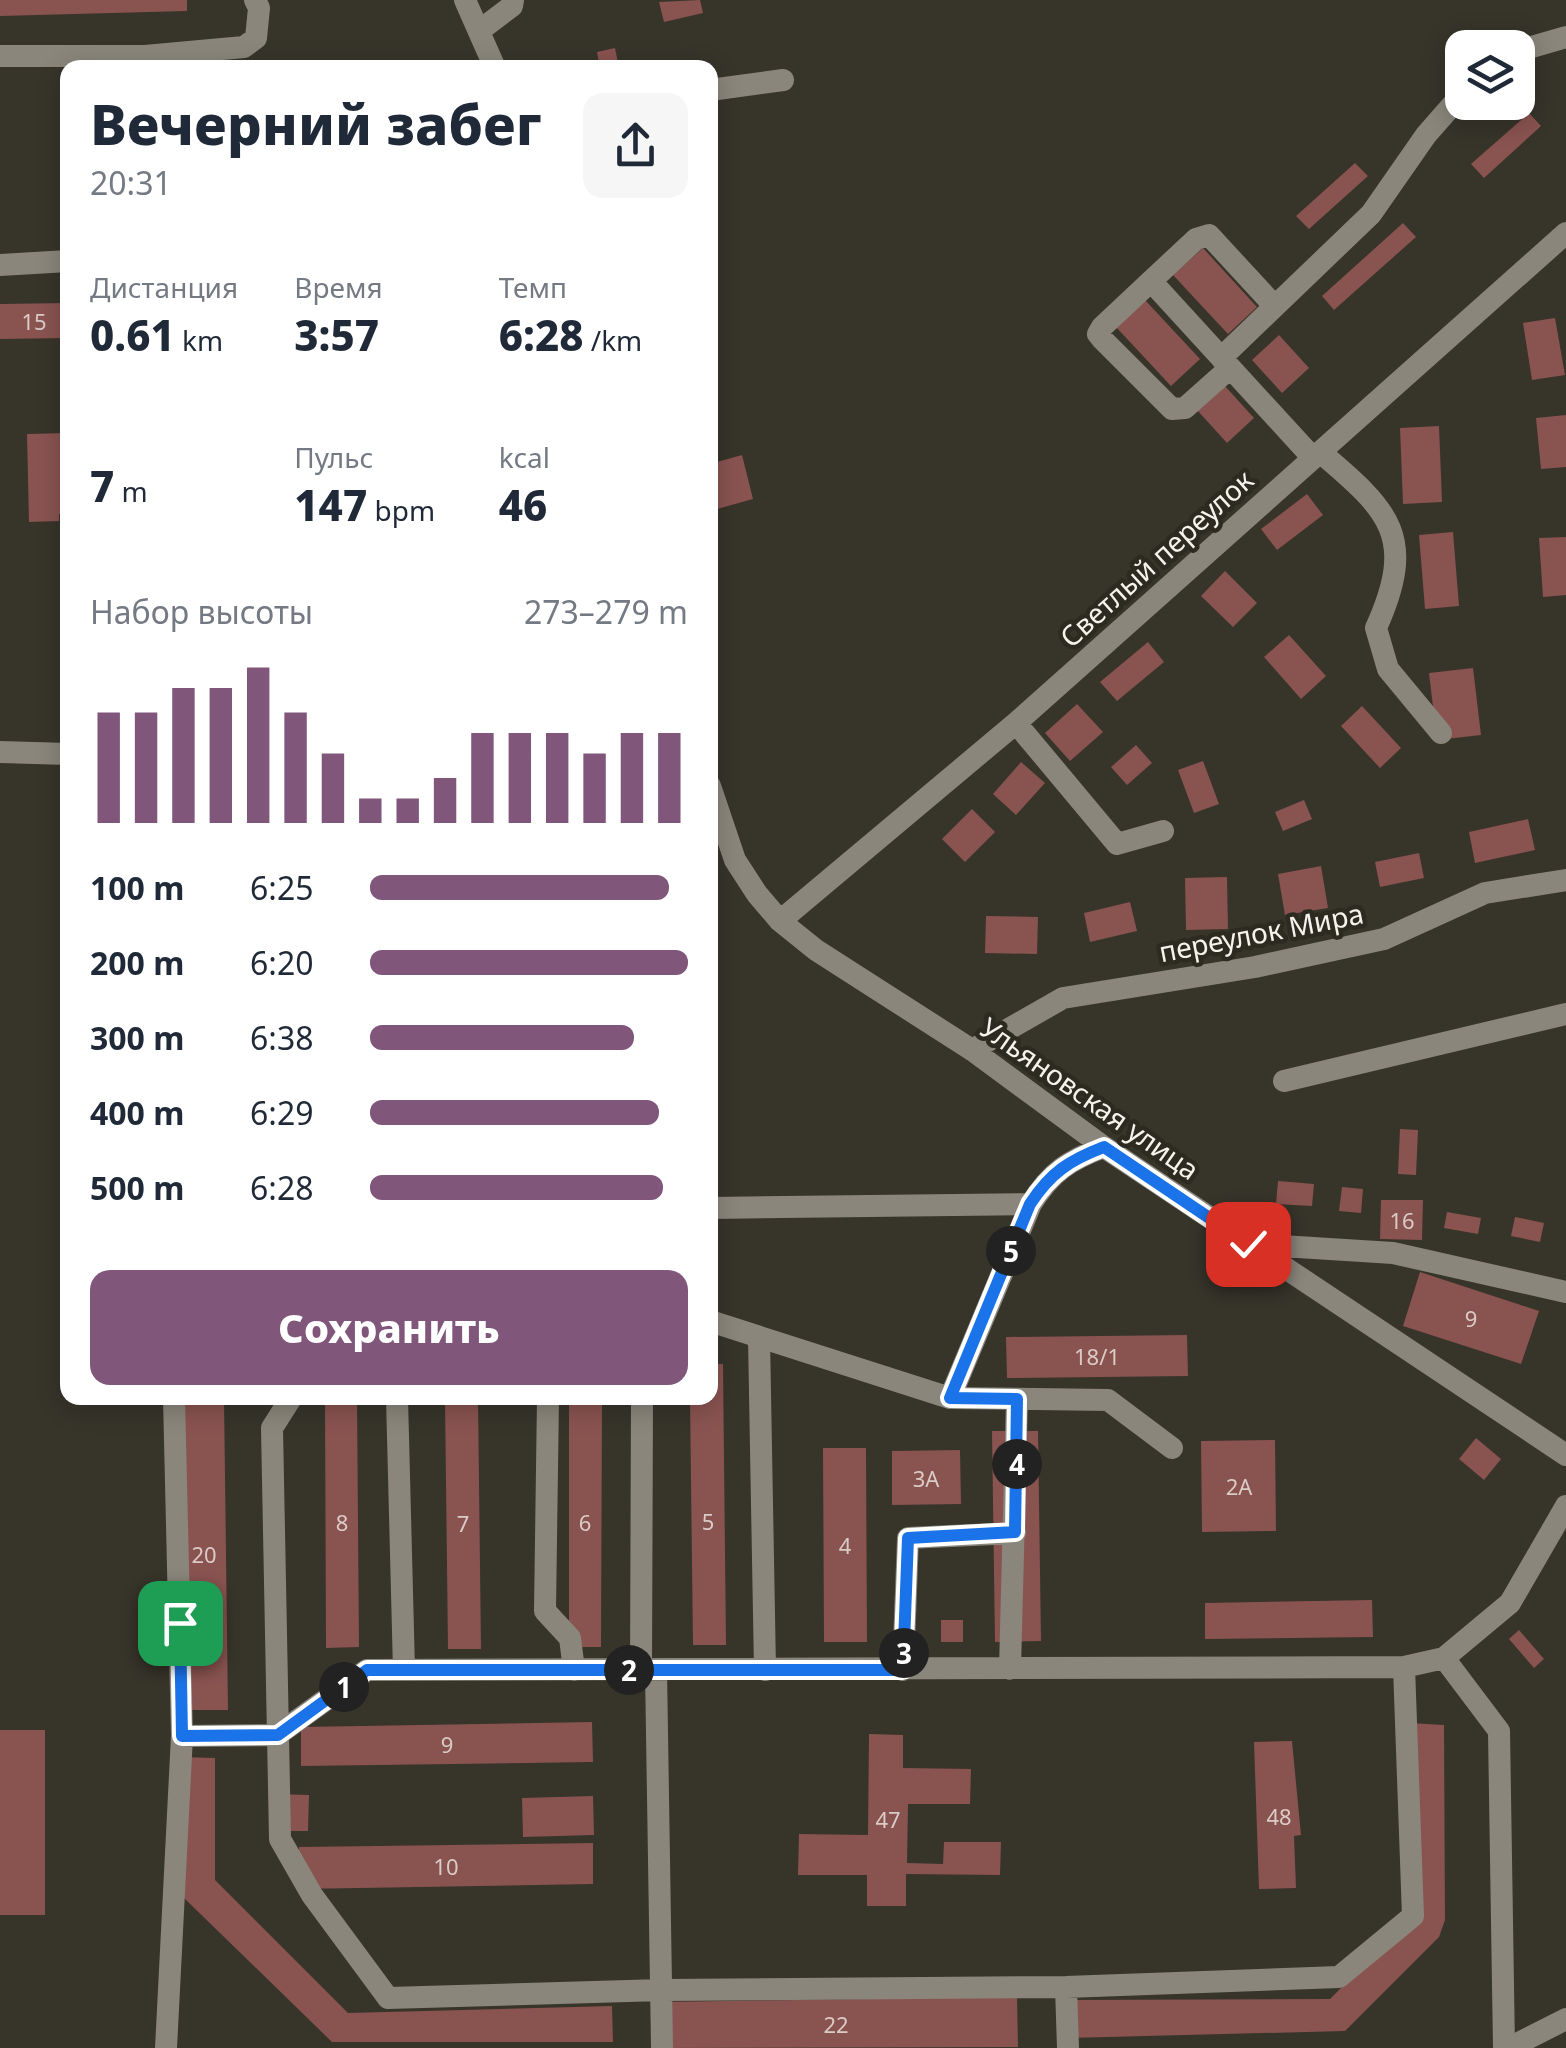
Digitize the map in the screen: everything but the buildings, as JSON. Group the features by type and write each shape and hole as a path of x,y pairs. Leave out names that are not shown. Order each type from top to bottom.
{"street":[{"path":"158,60 244,47 256,38 256,0"},
{"path":"465,0 492,60"},
{"path":"480,31 512,6 513,0"},
{"path":"1535,46 1566,37"},
{"path":"0,56 97,60"},
{"path":"718,89 783,80"},
{"path":"1268,299 1209,235 1196,240 1150,281 1098,334 1162,404 1185,408 1370,214 1445,113"},
{"name":"Светлый переулок","path":"780,921 1016,723 1566,233"},
{"path":"0,265 60,261"},
{"path":"1150,281 1316,455 1366,491 1398,540 1393,592 1376,628 1388,669 1441,734"},
{"path":"1016,723 1117,844 1163,830"},
{"path":"0,752 60,754"},
{"name":"Ульяновская улица","path":"718,810 735,860 780,921 816,950 972,1050 1104,1147 1566,1455"},
{"name":"переулок Мира","path":"972,1050 1062,998 1255,967 1384,939 1484,893 1566,880"},
{"path":"1284,1081 1566,1014"},
{"path":"950,1398 1030,1204 1048,1175 1072,1159 1104,1147"},
{"path":"718,1208 1030,1204"},
{"path":"1248,1244 1392,1254 1566,1292"},
{"path":"718,1324 950,1398 1108,1400 1172,1448"},
{"path":"759,1337 766,1670"},
{"path":"1010,1669 1017,1399"},
{"path":"166,2048 182,1736 174,1405"},
{"path":"287,1405 272,1428 280,1839 312,1896 388,1998 662,1990 1066,1987 1339,1977 1413,1916 1404,1668"},
{"path":"398,1405 404,1670"},
{"path":"548,1405 545,1611 570,1638 574,1670"},
{"path":"642,1405 662,2048"},
{"path":"182,1736 278,1735 367,1670 1404,1668 1444,1658 1510,1603 1566,1506"},
{"path":"903,1670 908,1538 1015,1532"},
{"path":"1444,1658 1499,1732 1506,2048 1566,2020"},
{"path":"1066,1987 1068,2048"}],"route":[{"path":"180,1623 182,1736 278,1735 367,1670 903,1670 908,1538 1015,1532 1017,1399 950,1398 1030,1204 1048,1175 1072,1159 1104,1147 1248,1244"}]}
